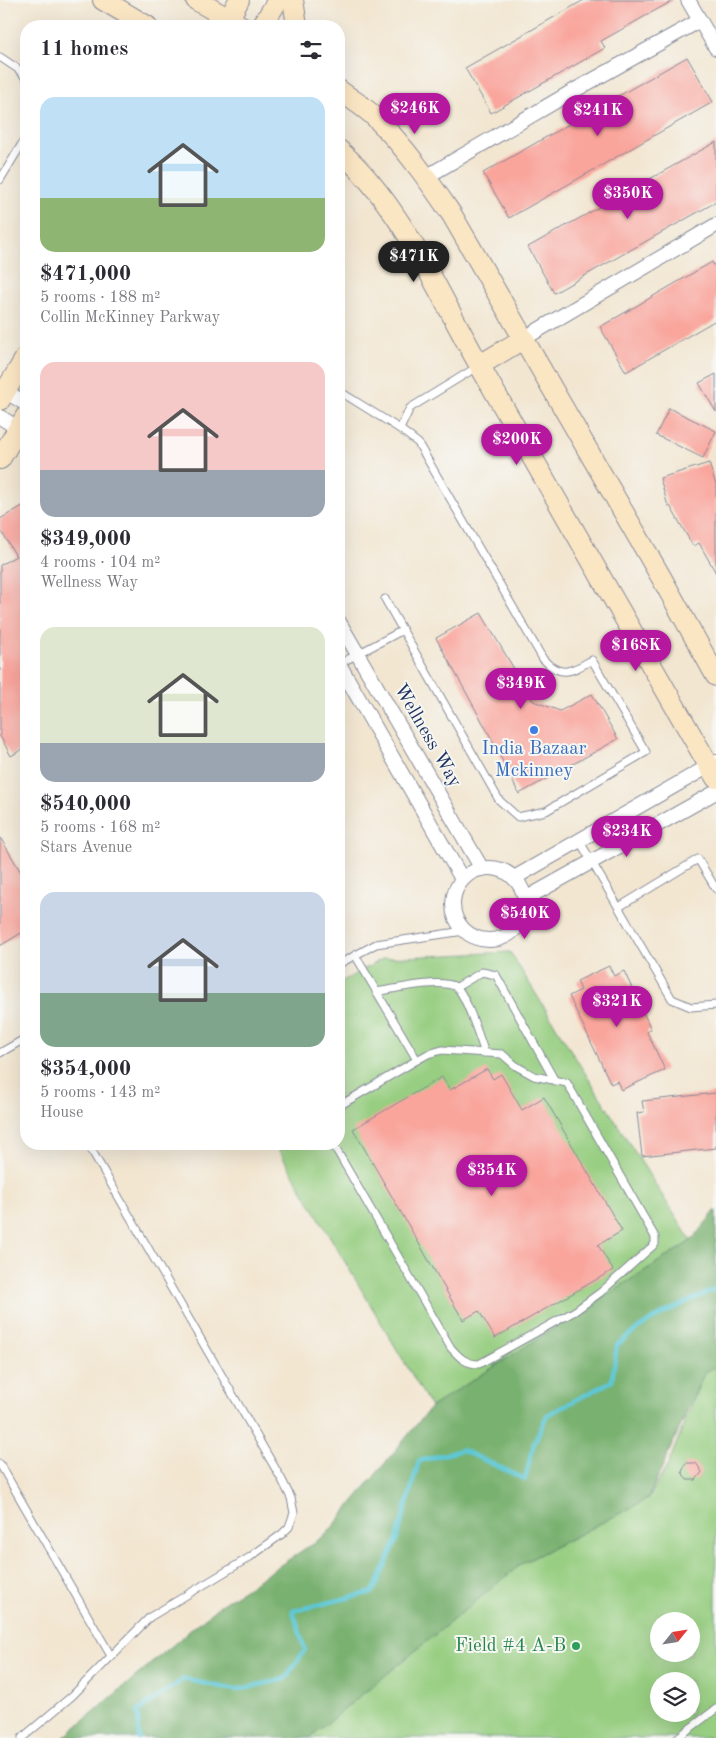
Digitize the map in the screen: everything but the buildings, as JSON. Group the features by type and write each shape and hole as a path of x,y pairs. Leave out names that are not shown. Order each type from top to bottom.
{"street":[{"path":"103,0 135,20"},
{"path":"196,0 226,20"},
{"path":"233,20 239,0"},
{"path":"266,20 278,0"},
{"path":"293,0 296,20"},
{"path":"688,0 716,48"},
{"path":"426,177 568,94 699,21"},
{"path":"345,78 358,88 375,117"},
{"path":"345,94 375,117 400,144 452,215 478,256 523,339 648,554 716,676"},
{"path":"345,155 373,185 411,242 714,769 579,840 514,878"},
{"path":"480,365 716,225"},
{"path":"20,366 2,393 20,401"},
{"path":"0,417 20,424"},
{"path":"0,459 20,432"},
{"name":"Wellness Way","path":"345,632 482,869"},
{"path":"345,674 462,879"},
{"path":"525,899 716,792"},
{"path":"487,868 503,871 514,878 520,886 525,899 523,917 518,926 509,935 501,939 488,941 475,938 464,931 456,922 452,902 455,890 462,879 475,871 487,868"}],"lane":[{"path":"0,57 20,71"},
{"path":"0,180 20,147"},
{"path":"400,428 410,408 480,365"},
{"path":"345,395 400,428 418,443 543,659 553,670 562,671 574,670 592,660 646,752 546,811 518,817 499,800 385,599"},
{"path":"345,661 403,630"},
{"path":"579,840 672,999 691,1007 716,1005"},
{"path":"619,906 698,859 716,889"},
{"path":"345,961 376,944 464,931"},
{"path":"355,955 417,1060"},
{"path":"457,987 482,972 496,975 556,1081"},
{"path":"376,992 442,982 457,987 465,1000 485,1053"},
{"path":"0,1054 20,1042"},
{"path":"336,1150 451,1348 461,1359 470,1364 479,1364 575,1312 601,1292 655,1244 655,1237 568,1083 534,1076 516,1066 502,1054 442,1050 428,1054 345,1102"},
{"path":"22,1738 72,1696 150,1618 250,1557 282,1534 289,1527 294,1513 291,1498 282,1480 91,1150"},
{"path":"0,1464 111,1656"},
{"path":"678,1738 716,1709"}],"green space":[{"path":"510,952 691,1241 431,1407 279,1150 345,1150 345,980 384,958"},
{"path":"716,1210 716,1366 704,1373 648,1499 521,1564 309,1738 63,1738 219,1606 327,1534 431,1407 691,1241"},
{"path":"716,1366 716,1738 309,1738 521,1564 648,1499 668,1465 704,1373"}],"waterway":[{"path":"139,1738 138,1711 184,1679 236,1690 285,1679 305,1650 293,1611 373,1592 396,1542 419,1461 462,1450 525,1479 534,1443 547,1415 612,1381 617,1345 651,1320 716,1289"}],"place":[{"name":"India Bazaar Mckinney","path":"534,730"},
{"name":"Field #4 A-B","path":"576,1646"}]}
